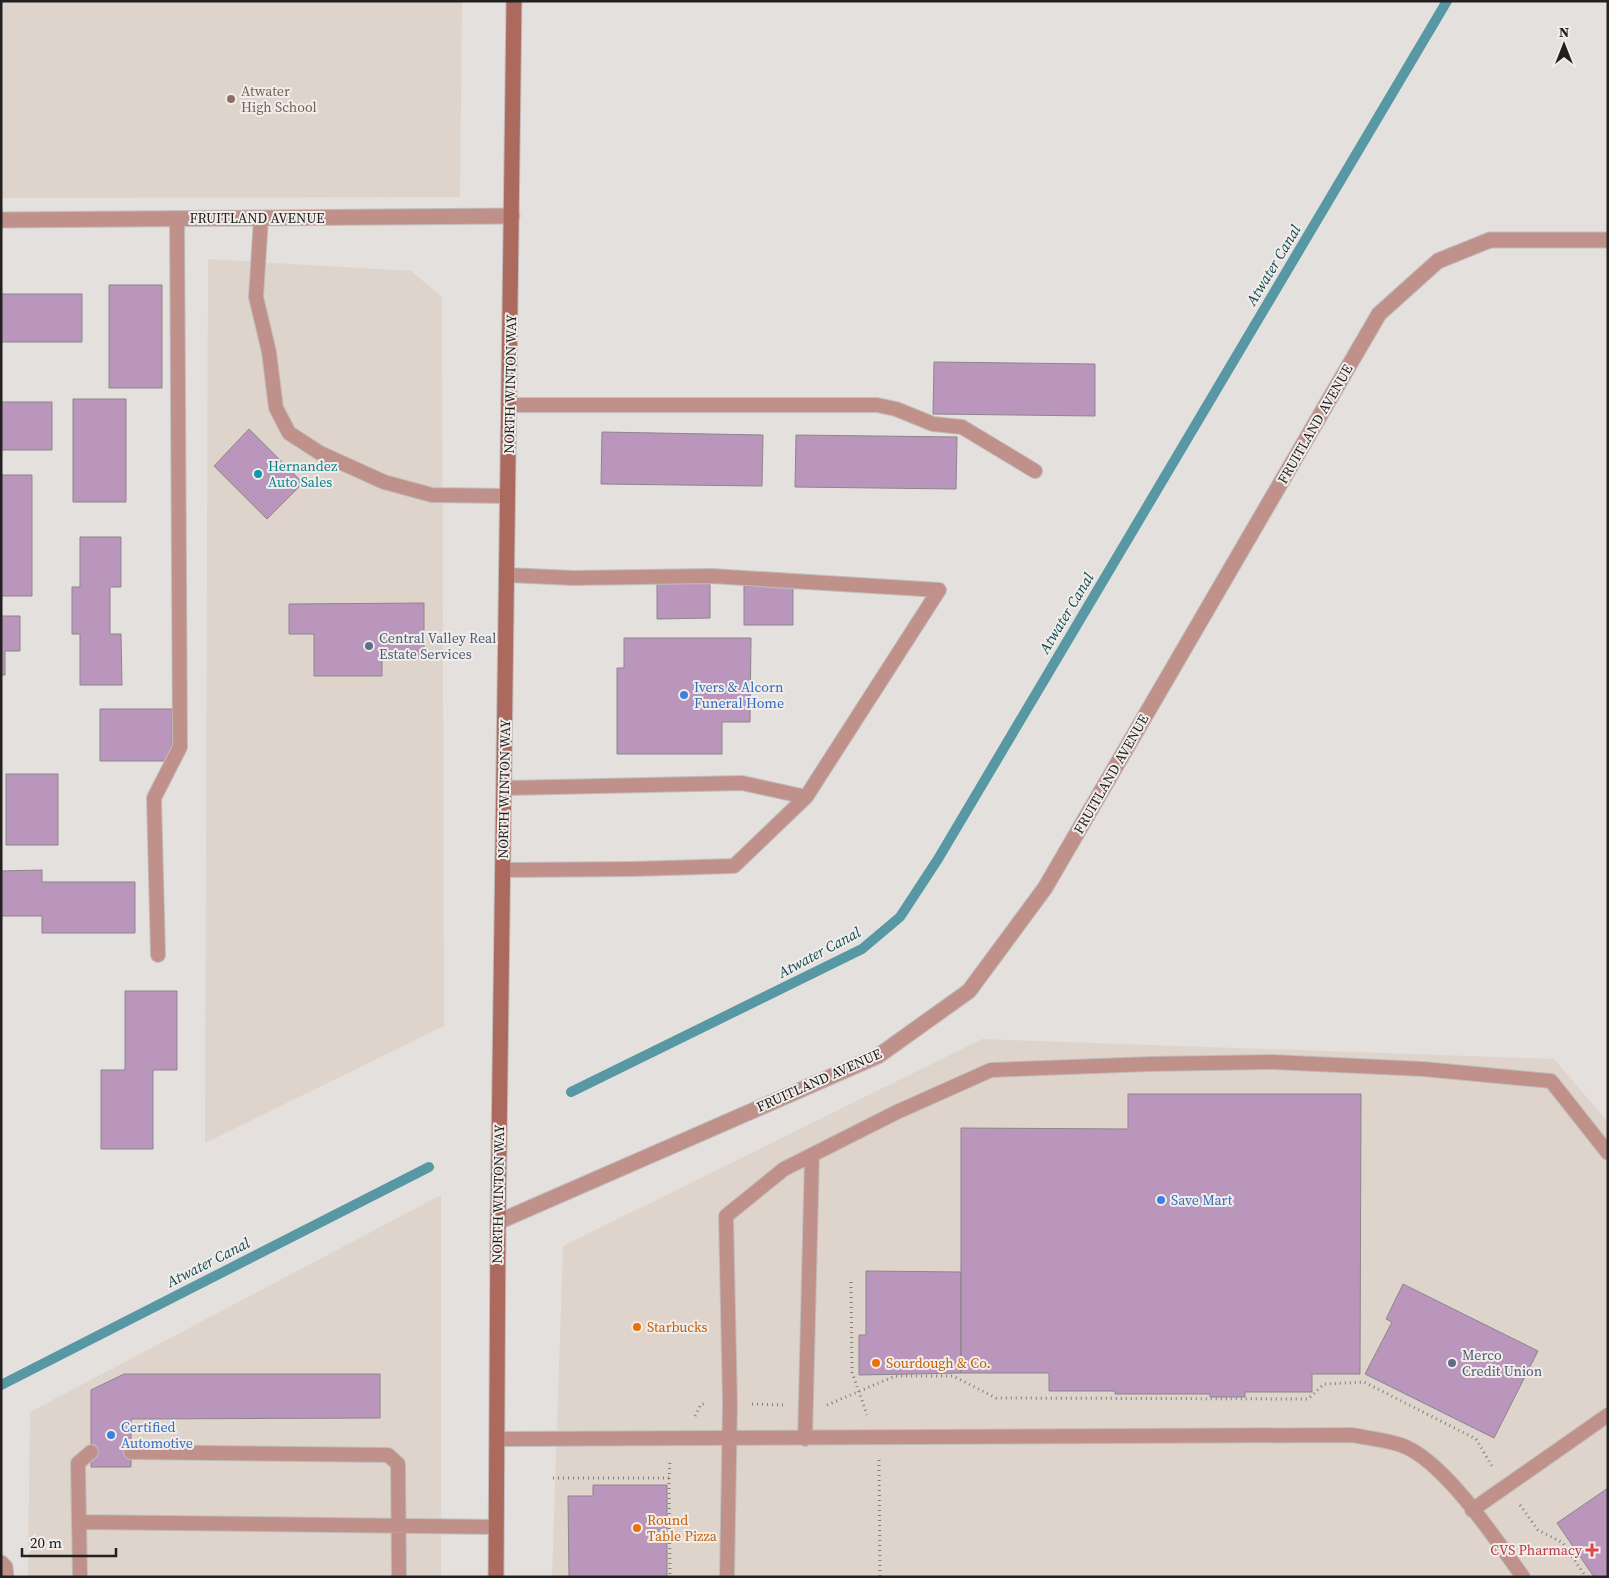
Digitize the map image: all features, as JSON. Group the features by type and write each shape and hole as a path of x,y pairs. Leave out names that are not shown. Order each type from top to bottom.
{"main road":[{"name":"NORTH WINTON WAY","path":"496,1577 498,1222 514,1"}],"street":[{"name":"FRUITLAND AVENUE","path":"1,220 512,216"},
{"name":"FRUITLAND AVENUE","path":"498,1222 878,1056 969,991 1045,888 1379,314 1438,261 1490,240 1608,240"},
{"path":"1,1563 5,1567 6,1577"}],"lane":[{"path":"158,955 154,798 180,747 177,218"},
{"path":"261,218 256,297 269,352 276,408 288,433 320,453 394,484 432,495 508,496"},
{"path":"510,405 878,405 896,409 933,424 962,427 1035,471"},
{"path":"503,870 734,866 806,797 939,590 711,576 572,578 507,575"},
{"path":"504,788 742,782 806,797"},
{"path":"727,1577 729,1439 726,1216 784,1169 897,1112 991,1070 1272,1062 1423,1069 1551,1081 1608,1153"},
{"path":"805,1439 812,1154"},
{"path":"1472,1510 1608,1415"},
{"path":"496,1439 805,1439 1352,1434 1402,1446 1440,1471 1523,1577"},
{"path":"80,1577 78,1463 91,1452"},
{"path":"132,1452 388,1455 398,1464 399,1577"},
{"path":"79,1522 496,1527"}],"path":[{"path":"669,1478 670,1577"}],"shaded area":[{"name":"Atwater High School","path":"1,1 462,1 460,197 1,198"},
{"path":"208,259 411,271 442,297 444,1026 205,1143"},
{"path":"982,1039 1554,1059 1608,1122 1608,1577 552,1577 563,1246"},
{"path":"441,1195 441,1577 28,1577 30,1412"}],"building":[{"path":"109,285 162,285 162,388 109,388"},
{"path":"1,294 82,294 82,342 1,342"},
{"path":"934,362 1095,364 1095,416 933,414"},
{"path":"73,399 126,399 126,502 73,502"},
{"path":"1,402 52,402 52,450 1,450"},
{"name":"Hernandez Auto Sales","path":"249,429 303,483 267,519 214,466"},
{"path":"602,432 763,435 762,486 601,484"},
{"path":"796,435 957,437 956,489 795,487"},
{"path":"1,475 32,475 32,596 1,596"},
{"path":"80,537 121,537 121,587 110,587 110,634 121,634 122,685 80,685 80,634 72,634 72,587 80,587"},
{"path":"657,577 710,577 710,618 657,619"},
{"path":"744,586 793,586 793,625 744,625"},
{"name":"Central Valley Real Estate Services","path":"424,603 424,658 382,658 382,676 314,676 314,634 289,634 289,604"},
{"path":"1,616 20,616 20,651 5,651 5,675 1,675"},
{"name":"Ivers & Alcorn Funeral Home","path":"624,638 751,638 750,722 722,722 722,754 617,754 617,668 624,668"},
{"path":"100,709 172,709 172,761 100,761"},
{"path":"6,774 58,774 58,845 6,845"},
{"path":"42,870 42,882 135,882 135,933 42,933 42,916 1,916 1,871"},
{"path":"125,991 177,991 177,1070 153,1070 153,1149 101,1149 101,1070 125,1070"},
{"name":"Save Mart","path":"1128,1094 1361,1094 1360,1374 1312,1374 1312,1392 1245,1392 1245,1397 1210,1397 1210,1394 1115,1394 1115,1391 1049,1391 1049,1373 961,1373 961,1128 1128,1129"},
{"path":"866,1271 961,1272 961,1373 859,1375 859,1335 866,1335"},
{"name":"Merco Credit Union","path":"1403,1284 1538,1351 1494,1438 1365,1374 1392,1322 1386,1319"},
{"name":"Certified Automotive","path":"124,1374 380,1374 380,1418 131,1419 131,1467 91,1467 91,1390"},
{"path":"593,1485 667,1485 667,1577 569,1577 568,1496 593,1496"},
{"name":"CVS Pharmacy","path":"1608,1488 1608,1577 1594,1577 1557,1523"}],"waterway":[{"name":"Atwater Canal","path":"571,1092 862,949 900,917 938,859 1447,1"},
{"name":"Atwater Canal","path":"1,1385 429,1167"}],"place":[{"name":"Atwater High School","path":"231,99"},
{"name":"Hernandez Auto Sales","path":"258,474"},
{"name":"Central Valley Real Estate Services","path":"369,646"},
{"name":"Ivers & Alcorn Funeral Home","path":"684,695"},
{"name":"Save Mart","path":"1161,1200"},
{"name":"Starbucks","path":"637,1327"},
{"name":"Sourdough & Co.","path":"876,1363"},
{"name":"Merco Credit Union","path":"1452,1363"},
{"name":"Certified Automotive","path":"111,1435"},
{"name":"Round Table Pizza","path":"637,1528"},
{"name":"CVS Pharmacy","path":"1592,1550"}]}
